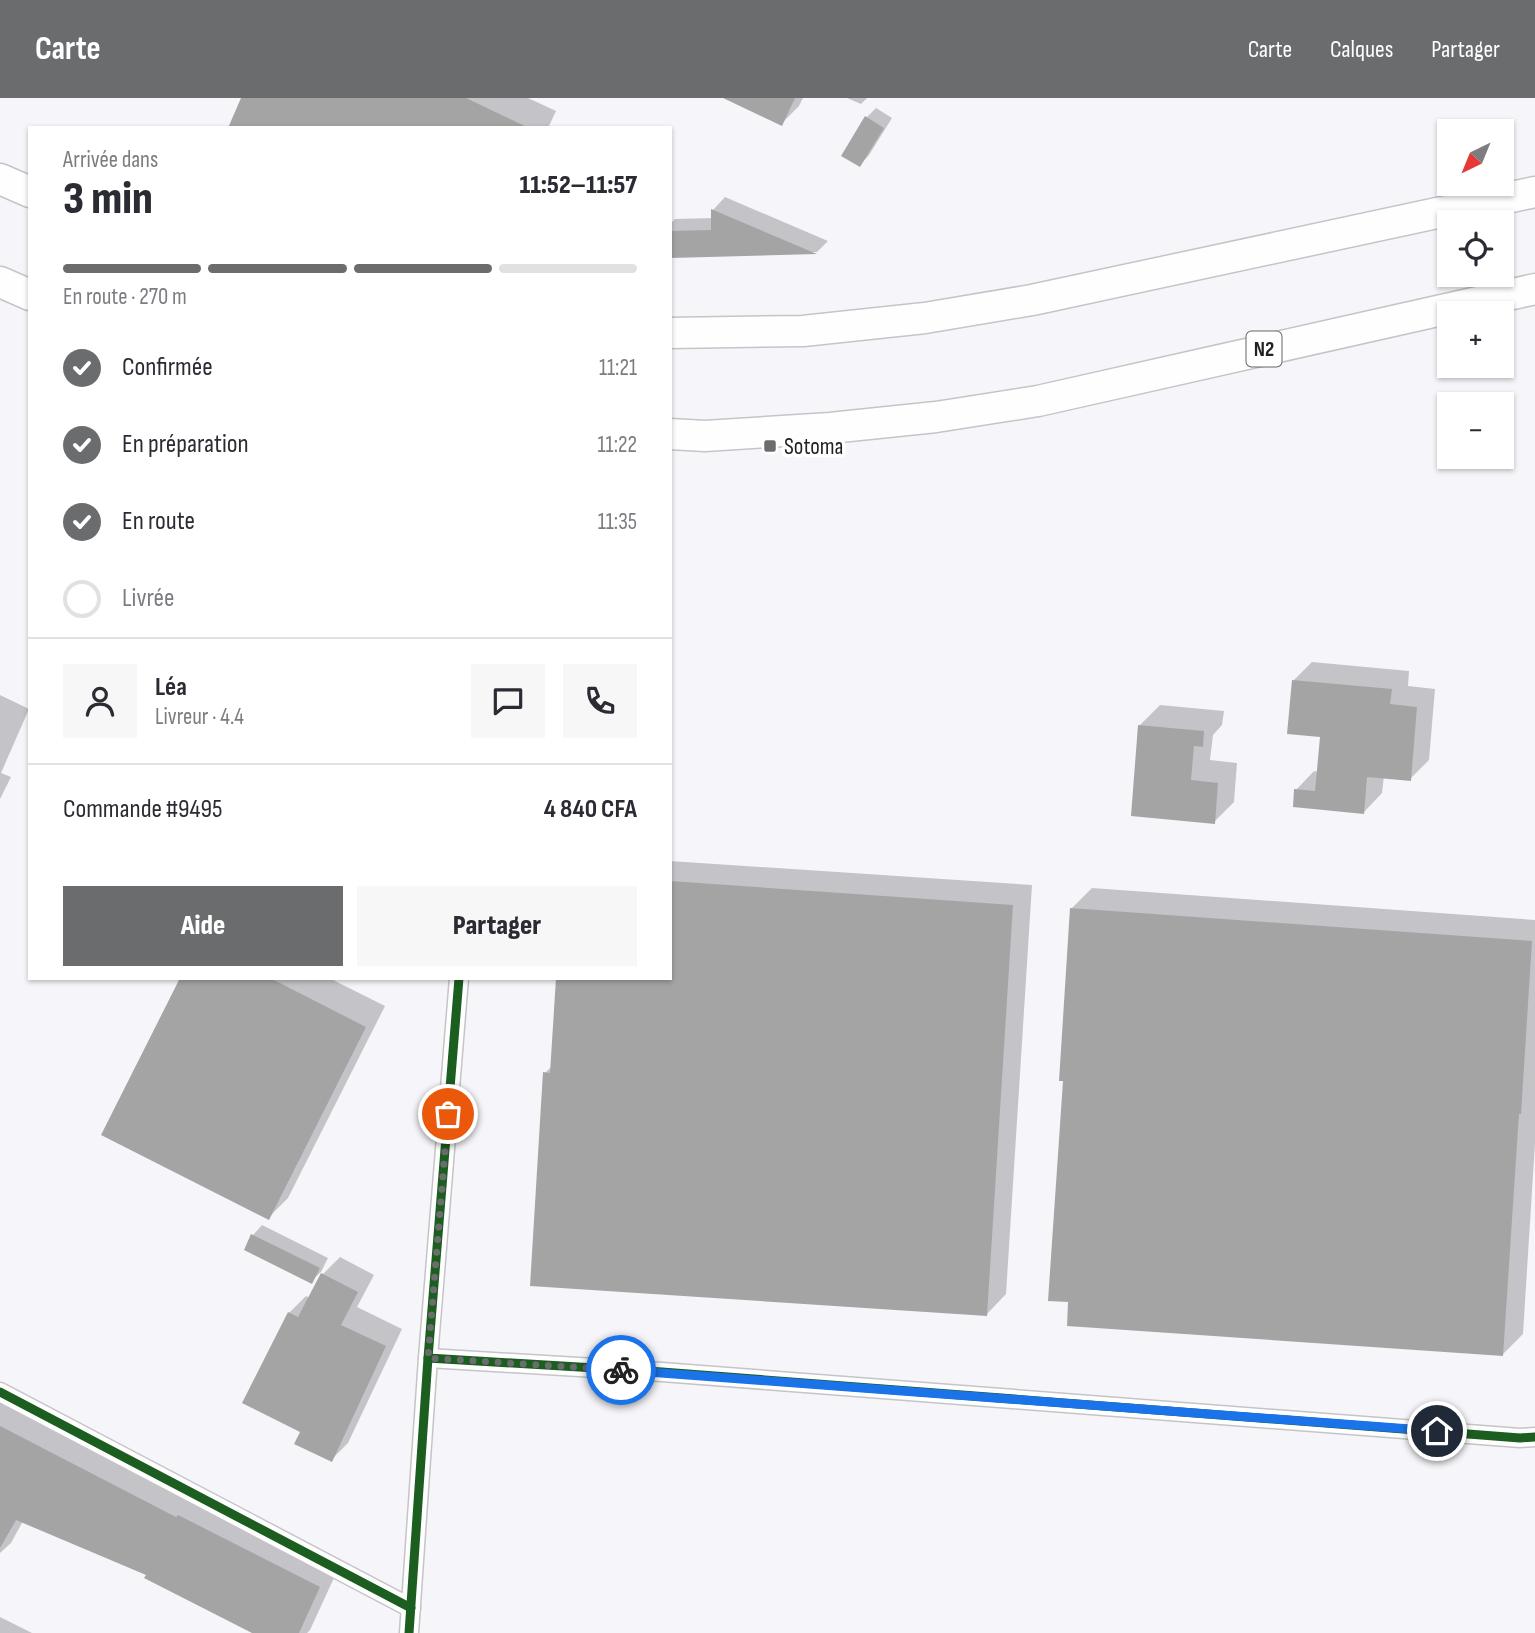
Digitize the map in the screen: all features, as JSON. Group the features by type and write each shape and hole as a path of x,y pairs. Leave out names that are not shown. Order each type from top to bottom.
{"highway":[{"path":"0,179 28,191"},
{"path":"672,333 803,331 925,318 1032,300 1535,192"},
{"path":"0,282 28,294"},
{"name":"N2","path":"672,433 705,436 830,428 936,417 1038,401 1535,289"}],"street":[{"path":"410,1633 428,1358 459,980"},
{"path":"428,1358 662,1372 1520,1438 1535,1437"},
{"path":"0,1392 411,1608"}],"building":[{"path":"241,98 466,98 525,126 229,126"},
{"path":"723,98 795,98 782,126"},
{"path":"865,116 884,128 860,167 841,156"},
{"path":"711,209 817,254 672,258 672,231 711,230"},
{"path":"1292,680 1392,689 1390,704 1417,707 1411,781 1367,777 1364,814 1293,807 1294,789 1315,791 1320,737 1287,734"},
{"path":"1138,725 1204,731 1203,747 1194,746 1191,780 1218,783 1215,824 1131,816"},
{"path":"672,881 1013,905 987,1316 530,1286 543,1072 550,1073 556,980 672,980"},
{"path":"1070,908 1532,941 1503,1356 1067,1326 1068,1302 1048,1301 1063,1081 1059,1081"},
{"path":"179,980 274,980 366,1027 269,1220 101,1135"},
{"path":"251,1234 320,1268 312,1284 244,1250"},
{"path":"321,1273 358,1292 341,1325 386,1346 332,1462 294,1444 300,1432 242,1403 288,1312 298,1317"},
{"path":"0,1426 176,1517 178,1515 320,1587 299,1633 252,1633 144,1578 146,1575 16,1520 0,1548"}],"cycle path":[{"path":"409,1633 459,980"},
{"path":"428,1358 662,1372 1520,1438 1535,1437"},
{"path":"0,1392 411,1608"}],"way so far":[{"path":"448,1114 428,1358 621,1370"}],"place":[{"name":"Sotoma","path":"770,446"}],"route":[{"path":"621,1370 1437,1431"}]}
